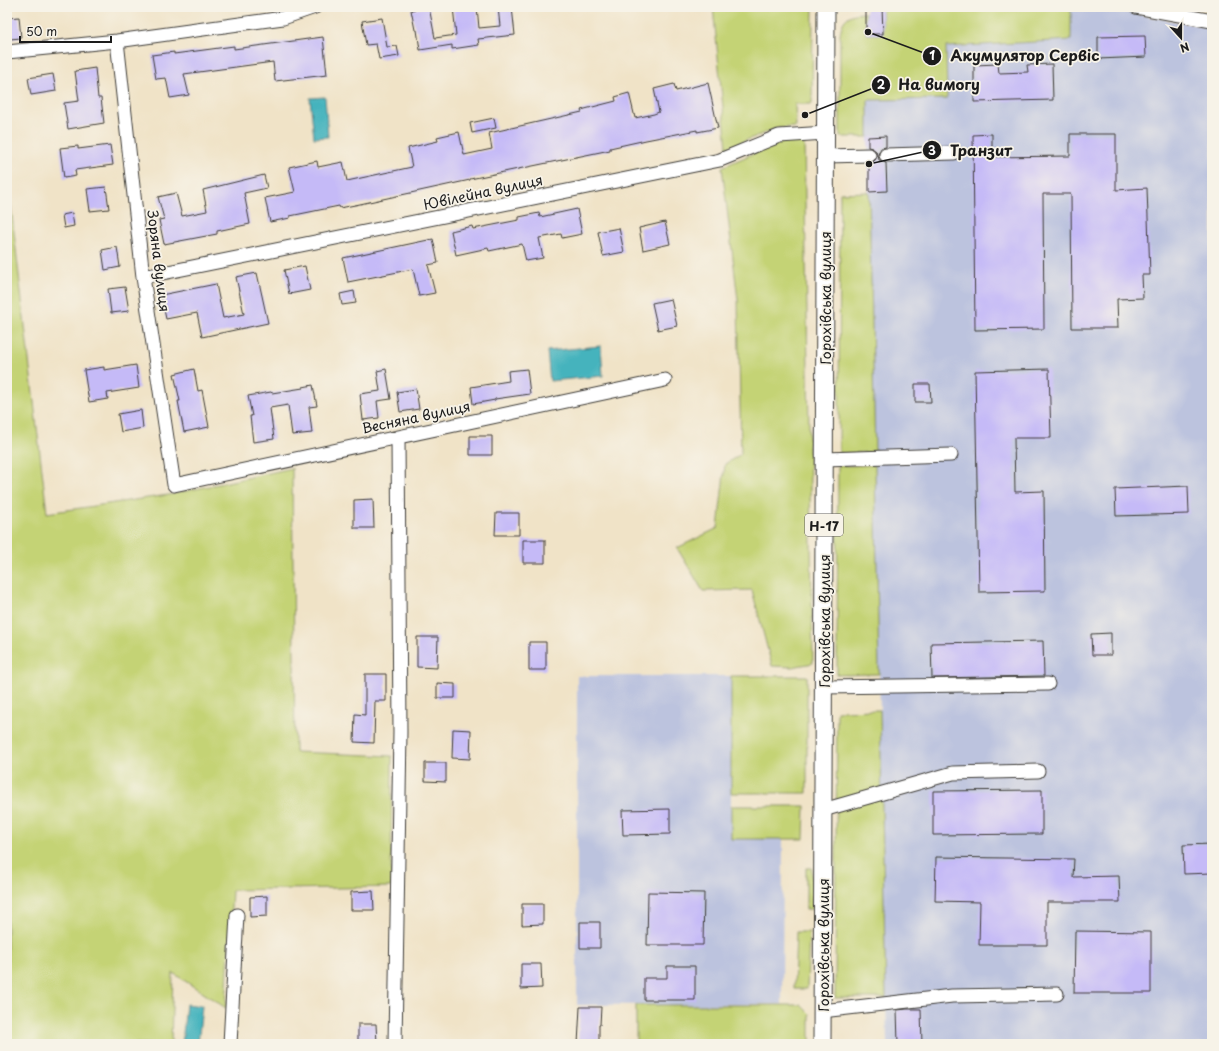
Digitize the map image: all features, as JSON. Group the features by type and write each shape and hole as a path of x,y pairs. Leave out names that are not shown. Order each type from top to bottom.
{"main road":[{"name":"Горохівська вулиця","path":"822,1044 826,7"}],"street":[{"path":"7,52 117,41 282,18 315,7"},
{"path":"1136,7 1212,21"},
{"name":"Зоряна вулиця","path":"117,41 144,277 174,485"},
{"name":"Ювілейна вулиця","path":"144,277 720,160 779,136 826,133"},
{"path":"886,155 954,153"},
{"path":"826,156 869,155"},
{"name":"Весняна вулиця","path":"174,485 665,380"},
{"path":"395,1044 400,732 398,437"},
{"path":"825,459 951,455"},
{"path":"824,687 1048,684"},
{"path":"823,810 953,773 1038,771"},
{"path":"230,1044 237,915"},
{"path":"822,1011 952,996 1057,994"}],"shaded area":[{"path":"1071,7 1098,7 1212,28 1212,1044 887,1044 867,100 947,99 946,47 1071,40"},
{"path":"577,676 731,676 731,839 783,839 782,1004 577,1005"}],"green space":[{"path":"713,7 813,7 812,104 795,104 796,127 777,128 727,148"},
{"path":"882,7 1071,7 1071,40 946,47 947,99 868,100 868,137 840,137 841,29 847,18 851,15 866,13 866,34 883,34"},
{"path":"804,140 813,663 792,667 772,666 752,590 703,591 677,548 718,528 725,464 741,454 738,300 722,167 780,142"},
{"path":"7,190 9,190 47,513 168,495 292,468 295,752 392,756 391,887 232,890 226,1008 173,973 171,1044 7,1044"},
{"path":"869,192 875,452 839,453 840,193"},
{"path":"875,465 879,674 837,675 838,466"},
{"path":"731,676 807,676 807,793 731,793"},
{"path":"880,710 886,998 835,998 837,711"},
{"path":"731,806 805,806 804,839 731,839"},
{"path":"806,868 812,868 812,909 806,909"},
{"path":"796,932 809,932 807,989 794,989"},
{"path":"636,1005 801,1005 810,1014 810,1044 636,1044"}],"water":[{"path":"325,97 328,137 314,138 310,98"},
{"path":"601,346 603,376 550,381 547,351"},
{"path":"186,1004 202,1006 198,1044 182,1044"}],"building":[{"path":"429,7 435,38 456,35 453,7 477,7 479,28 500,26 498,7 512,7 515,35 478,39 479,45 452,49 452,45 420,50 417,30 415,30 411,10"},
{"path":"866,7 882,7 883,34 866,34"},
{"path":"19,17 21,38 10,39 7,18"},
{"path":"382,18 387,47 397,46 399,56 379,59 376,44 366,45 362,21"},
{"path":"1145,36 1146,57 1098,59 1098,37"},
{"path":"323,37 327,75 275,81 273,62 184,74 189,95 170,98 166,78 156,79 152,55 174,52 174,54 234,46 234,49"},
{"path":"998,64 999,73 1028,72 1027,65 1052,64 1053,100 974,102 974,65"},
{"path":"95,68 98,98 101,98 104,123 68,129 64,103 79,101 75,71"},
{"path":"53,74 56,91 31,95 28,78"},
{"path":"708,83 718,128 697,132 697,130 646,140 610,148 610,150 470,179 360,204 340,208 339,206 290,216 290,218 270,222 265,198 295,192 289,167 317,161 318,167 343,162 347,181 412,167 408,148 438,141 437,137 459,132 464,155 492,149 489,133 582,112 581,110 616,101 615,97 629,93 635,118 654,114 659,112 654,89 674,84 676,91"},
{"path":"494,118 496,128 472,133 470,123"},
{"path":"992,134 992,157 1070,156 1070,134 1116,134 1116,190 1147,188 1150,275 1142,275 1143,298 1117,299 1118,328 1072,328 1071,194 1043,194 1044,329 975,330 973,135"},
{"path":"886,136 886,147 881,148 878,155 879,160 886,163 887,191 869,192 869,163 876,159 877,155 876,151 868,147 868,137"},
{"path":"110,145 113,165 75,170 76,176 64,178 60,148 78,146 78,149"},
{"path":"264,175 267,188 244,193 250,224 217,231 217,234 164,244 159,220 164,219 158,197 176,193 182,216 207,211 203,190"},
{"path":"106,187 109,209 90,211 87,189"},
{"path":"577,209 582,234 562,238 561,234 539,238 543,258 526,261 522,244 489,251 488,248 456,255 451,231 472,226 473,229 519,220 519,217 539,213 540,217"},
{"path":"72,213 74,226 64,228 62,215"},
{"path":"665,222 670,244 643,250 639,228"},
{"path":"619,228 624,252 603,256 598,232"},
{"path":"433,239 438,263 428,265 435,293 419,296 413,269 348,282 343,258"},
{"path":"117,247 120,267 105,270 102,250"},
{"path":"305,266 310,290 289,294 284,270"},
{"path":"257,273 268,323 202,337 197,313 166,319 161,295 216,284 223,318 244,314 236,277"},
{"path":"125,287 129,311 111,313 108,289"},
{"path":"354,291 356,303 342,305 340,294"},
{"path":"671,299 677,326 658,330 652,303"},
{"path":"136,365 139,388 107,393 108,399 89,402 84,370 104,367 104,370"},
{"path":"194,369 198,391 202,390 209,427 184,432 178,401 180,401 174,374"},
{"path":"386,369 391,399 377,401 379,418 363,420 360,394 380,391 377,371"},
{"path":"527,369 530,394 473,404 471,387 509,381 508,371"},
{"path":"1049,369 1051,438 1014,438 1015,492 1044,491 1045,591 979,592 975,371"},
{"path":"915,384 930,384 931,402 915,402"},
{"path":"313,385 317,406 309,407 312,433 292,435 288,405 270,408 274,439 253,442 250,416 252,416 248,396 303,388"},
{"path":"416,389 419,409 400,412 397,392"},
{"path":"141,410 143,428 121,432 118,414"},
{"path":"470,436 492,436 492,455 470,455"},
{"path":"1188,486 1189,514 1116,516 1115,489"},
{"path":"373,499 374,528 354,528 354,500"},
{"path":"496,513 519,513 519,535 495,535"},
{"path":"523,540 545,540 545,563 523,563"},
{"path":"1111,633 1111,655 1092,655 1091,634"},
{"path":"417,637 438,637 437,668 417,667"},
{"path":"1043,641 1044,676 932,678 931,643"},
{"path":"529,642 546,642 546,670 529,670"},
{"path":"365,674 386,674 386,701 375,701 374,743 354,742 355,714 365,715"},
{"path":"437,683 455,684 455,698 437,698"},
{"path":"453,729 471,730 470,759 452,758"},
{"path":"425,763 446,763 446,782 425,781"},
{"path":"1042,790 1042,834 933,835 933,791"},
{"path":"670,809 670,834 623,835 622,810"},
{"path":"1212,844 1212,873 1184,874 1183,845"},
{"path":"936,857 1074,859 1073,877 1119,876 1120,902 1047,902 1047,945 979,945 980,902 935,901"},
{"path":"373,891 374,910 351,910 351,892"},
{"path":"648,892 704,893 703,945 647,945"},
{"path":"267,896 267,916 250,917 250,897"},
{"path":"522,904 543,904 543,924 522,925"},
{"path":"580,922 600,922 600,948 580,948"},
{"path":"1075,931 1151,932 1151,993 1074,993"},
{"path":"521,964 541,964 542,988 521,989"},
{"path":"667,966 695,966 695,1000 644,1000 644,978 667,978"},
{"path":"580,1007 601,1007 599,1044 578,1044"},
{"path":"921,1009 922,1044 898,1044 897,1010"},
{"path":"358,1024 376,1024 377,1044 358,1044"}],"place":[{"name":"Акумулятор Сервіс","path":"868,32"},
{"name":"На вимогу","path":"805,115"},
{"name":"Транзит","path":"869,164"}]}
